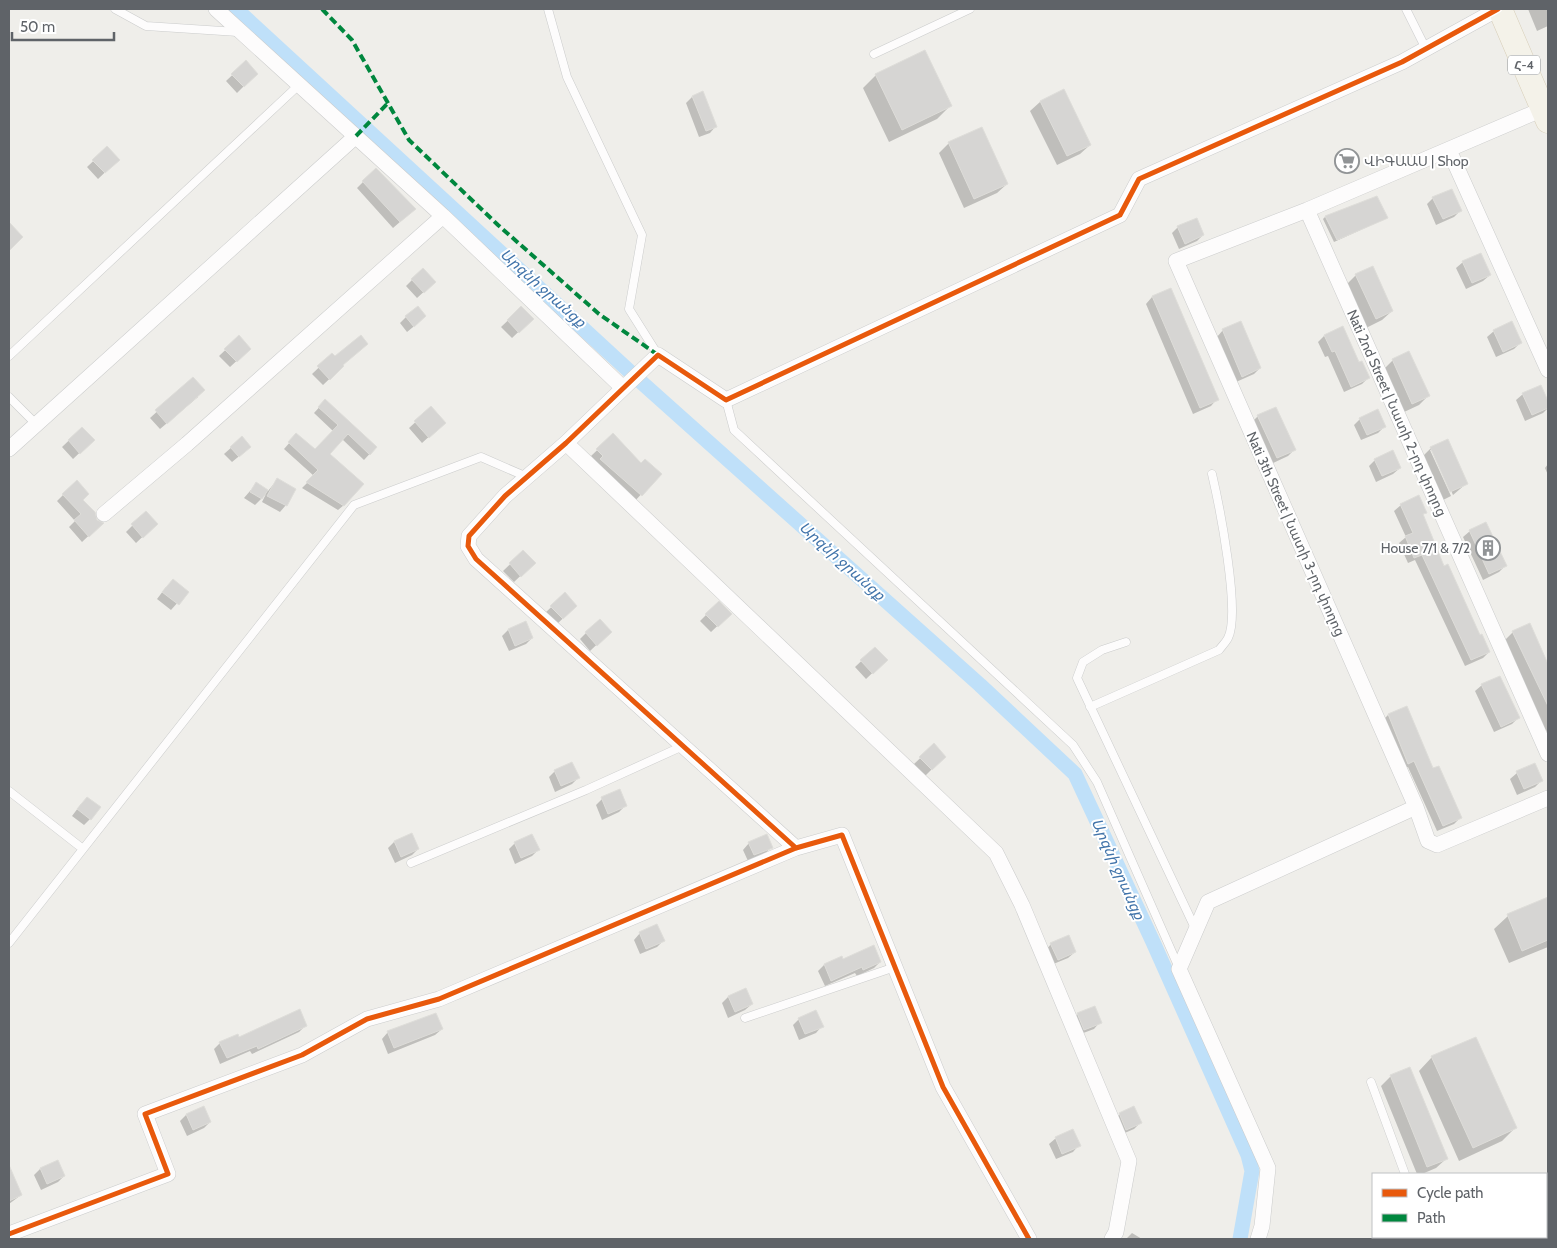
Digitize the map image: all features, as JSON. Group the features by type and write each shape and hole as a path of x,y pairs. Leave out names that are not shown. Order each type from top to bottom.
{"main road":[{"name":"Հ-4","path":"1499,9 1545,115"}],"street":[{"path":"216,9 627,384"},
{"path":"796,848 476,559 468,546 469,536 505,496 566,443 658,355 726,400 1120,215 1139,179 1402,62 1499,9"},
{"path":"1307,210 1449,150 1545,115"},
{"path":"9,449 356,136"},
{"path":"1449,150 1548,370"},
{"name":"Nati 3th Street | Նատի 3-րդ փողոց","path":"1307,210 1176,261 1416,808 1428,841 1437,845 1548,798"},
{"name":"Nati 2nd Street | Նատի 2-րդ փողոց","path":"1307,210 1548,754"},
{"path":"104,514 187,444 443,216"},
{"path":"566,443 996,853 1022,905 1130,1161 1116,1232 1112,1239"},
{"path":"1258,1239 1262,1226 1268,1168 1179,969 1195,928 1208,902 1416,808"},
{"path":"9,1234 168,1174 145,1114 302,1055 367,1019 439,999 796,848 842,835 943,1087 1029,1239"}],"lane":[{"path":"115,9 146,26 242,32"},
{"path":"548,9 567,77 642,235 629,309 658,355"},
{"path":"874,54 970,9"},
{"path":"1406,9 1426,49"},
{"path":"9,356 300,84"},
{"path":"9,396 36,424"},
{"path":"726,400 734,430 1073,745 1097,782 1179,969"},
{"path":"9,943 354,505 481,456 527,477"},
{"path":"1090,707 1219,650 1229,637 1232,610 1224,524 1212,474"},
{"path":"1126,642 1102,650 1083,662 1077,678 1195,928"},
{"path":"410,863 586,790 683,746"},
{"path":"9,791 83,849"},
{"path":"745,1018 895,967"},
{"path":"1371,1082 1405,1173"}],"building":[{"path":"925,50 952,106 902,130 875,74"},
{"path":"246,60 258,74 244,87 231,74"},
{"path":"1064,89 1091,145 1067,156 1040,101"},
{"path":"703,91 717,127 706,131 692,96"},
{"path":"982,127 1008,184 974,199 948,142"},
{"path":"107,146 120,160 105,173 92,160"},
{"path":"376,168 416,209 400,222 362,181"},
{"path":"1452,189 1462,211 1443,219 1432,197"},
{"path":"1377,196 1388,218 1337,240 1325,216"},
{"path":"1197,218 1204,235 1185,244 1177,226"},
{"path":"9,222 23,237 9,251"},
{"path":"1481,253 1491,275 1472,283 1462,261"},
{"path":"1373,266 1393,311 1376,319 1355,274"},
{"path":"423,268 436,282 424,293 411,279"},
{"path":"1171,288 1219,400 1200,408 1152,296"},
{"path":"418,306 426,316 414,327 405,316"},
{"path":"521,306 534,319 519,333 507,320"},
{"path":"1241,321 1261,368 1242,377 1222,329"},
{"path":"1512,321 1522,343 1503,352 1493,330"},
{"path":"1343,326 1359,362 1362,361 1370,378 1351,387 1335,351 1332,352 1324,335"},
{"path":"239,335 251,349 237,362 224,349"},
{"path":"361,335 368,344 343,365 330,380 317,366 332,353 335,356"},
{"path":"1409,351 1430,396 1412,404 1392,359"},
{"path":"193,377 205,390 167,424 155,410"},
{"path":"1541,385 1548,401 1548,408 1532,415 1522,393"},
{"path":"325,399 377,447 370,455 348,434 330,454 364,484 344,506 306,482 318,470 288,442 296,433 315,449 338,425 318,407"},
{"path":"431,406 446,423 429,438 414,421"},
{"path":"1276,407 1296,450 1277,458 1257,415"},
{"path":"1378,409 1386,427 1367,435 1359,418"},
{"path":"82,427 95,440 80,454 68,440"},
{"path":"613,433 641,463 645,459 662,474 642,496 600,459 603,456 596,449"},
{"path":"242,436 251,447 239,457 230,447"},
{"path":"1448,439 1468,484 1450,492 1430,447"},
{"path":"1393,450 1401,468 1382,476 1374,459"},
{"path":"277,478 296,489 287,506 267,496"},
{"path":"77,480 89,494 83,500 95,512 97,520 104,523 89,537 74,520 81,514 62,494"},
{"path":"256,482 268,490 262,499 250,492"},
{"path":"1419,495 1427,513 1423,514 1444,566 1448,564 1480,635 1482,634 1490,652 1471,660 1422,555 1414,558 1405,536 1413,533 1400,504"},
{"path":"146,511 158,524 143,538 131,524"},
{"name":"House 7/1 & 7/2","path":"1486,522 1507,566 1489,574 1469,530"},
{"path":"523,550 536,563 521,577 509,563"},
{"path":"173,579 189,592 179,605 162,592"},
{"path":"565,592 577,606 563,619 550,606"},
{"path":"719,601 732,614 718,627 705,614"},
{"path":"600,619 612,632 597,646 585,632"},
{"path":"526,621 533,638 515,646 508,629"},
{"path":"1530,623 1548,664 1548,706 1512,631"},
{"path":"875,647 888,660 873,674 860,660"},
{"path":"1500,676 1520,718 1501,727 1481,684"},
{"path":"1407,706 1433,768 1439,766 1462,818 1443,826 1414,761 1408,764 1388,714"},
{"path":"934,743 946,757 932,770 919,757"},
{"path":"572,762 580,778 561,786 554,770"},
{"path":"1535,763 1543,781 1524,789 1516,771"},
{"path":"620,789 627,806 608,814 601,797"},
{"path":"87,797 101,807 91,820 77,809"},
{"path":"412,833 419,849 401,857 394,841"},
{"path":"532,834 540,850 521,858 514,842"},
{"path":"767,834 773,848 754,855 748,842"},
{"path":"1548,897 1548,940 1522,951 1507,914"},
{"path":"657,924 665,941 646,949 639,932"},
{"path":"1069,935 1076,952 1058,960 1050,943"},
{"path":"874,945 881,962 863,970 862,967 831,981 824,964 842,956 843,959"},
{"path":"746,988 753,1004 735,1012 728,996"},
{"path":"1095,1006 1102,1023 1084,1030 1077,1013"},
{"path":"300,1009 307,1026 258,1049 257,1046 227,1058 219,1042 238,1034 239,1037"},
{"path":"816,1010 824,1027 805,1034 798,1018"},
{"path":"436,1013 443,1029 394,1048 387,1031"},
{"path":"1476,1037 1517,1128 1473,1148 1431,1056"},
{"path":"1410,1067 1448,1159 1427,1167 1390,1075"},
{"path":"204,1106 211,1122 193,1130 186,1114"},
{"path":"1134,1106 1142,1123 1126,1130 1119,1113"},
{"path":"1073,1129 1081,1146 1062,1154 1055,1137"},
{"path":"58,1160 65,1176 47,1184 40,1168"},
{"path":"9,1165 22,1195 9,1201"}],"waterway":[{"name":"Արզնի ջրանցք","path":"236,9 640,381 980,685 1075,774 1153,942 1248,1155 1252,1171 1240,1239"}],"marked path":[{"path":"322,9 352,40 409,140 498,225 599,314 658,355"},
{"path":"356,136 389,102"}],"cycle path":[{"path":"796,848 476,559 468,546 469,536 505,496 566,443 658,355 726,400 1120,215 1139,179 1402,62 1498,9"},
{"path":"9,1234 168,1174 145,1114 302,1055 367,1019 439,999 796,848 842,835 943,1087 1029,1239"}],"place":[{"name":"ՎԻԳԱԱՍ | Shop","path":"1347,161"},
{"name":"House 7/1 & 7/2","path":"1488,548"}]}
